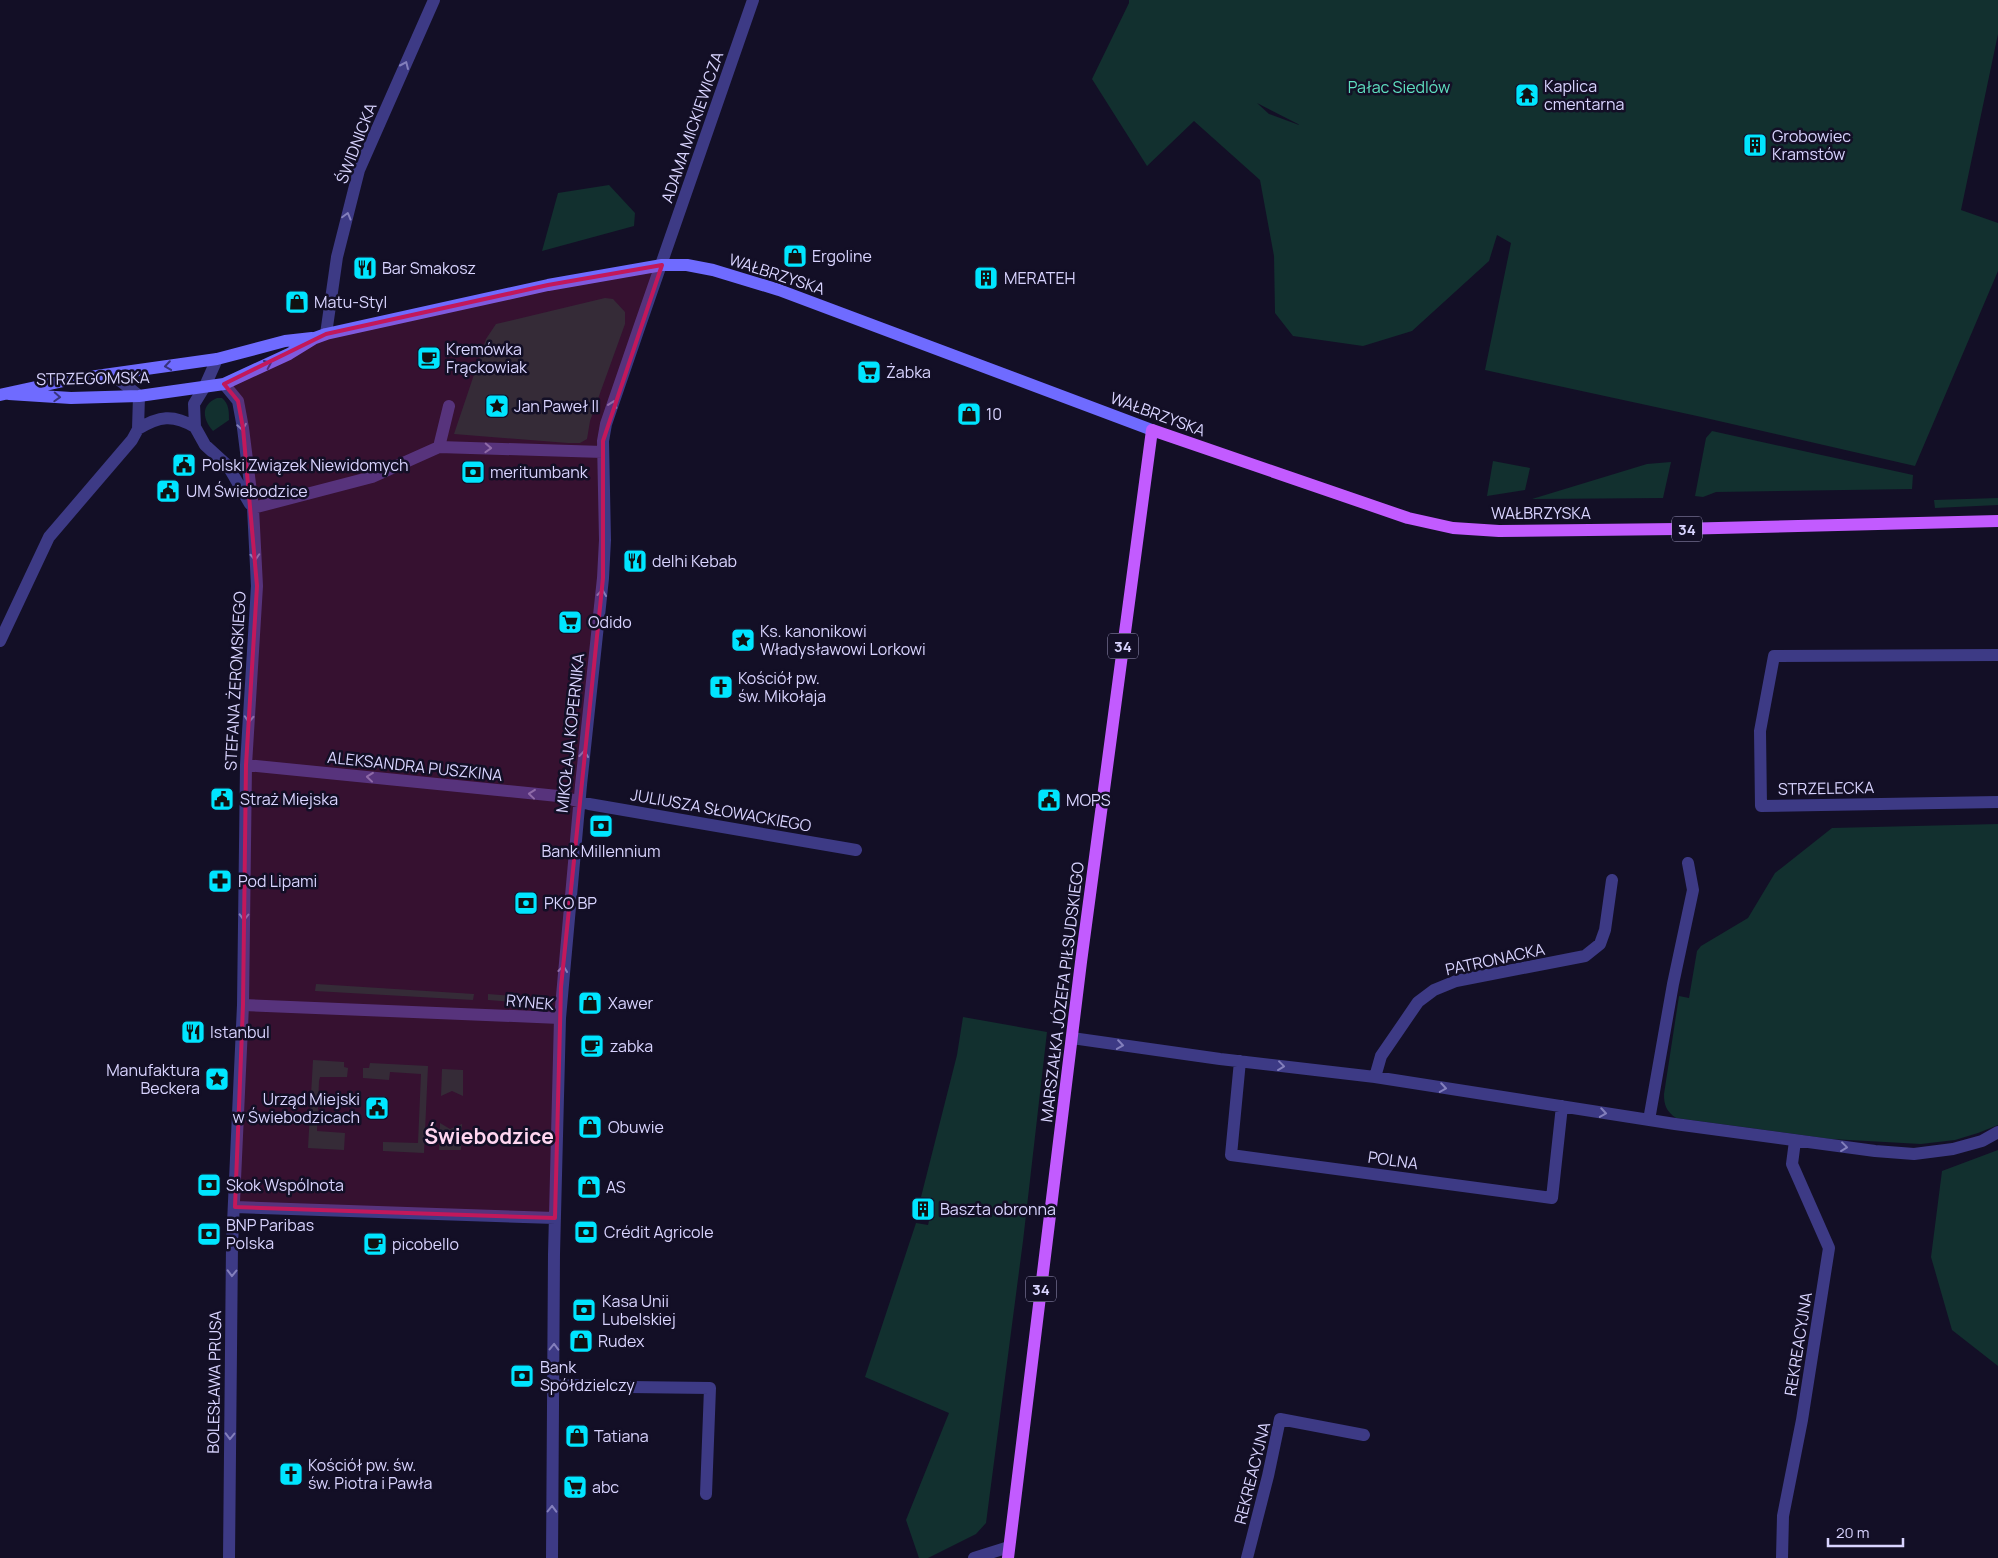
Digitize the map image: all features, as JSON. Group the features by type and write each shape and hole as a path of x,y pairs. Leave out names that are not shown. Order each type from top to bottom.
{"main road":[{"name":"WAŁBRZYSKA","path":"320,336 548,285 662,265 687,265 712,270 779,290 1152,430 1408,518 1453,528 1499,531 1677,529 1998,520"},
{"name":"STRZEGOMSKA","path":"4,395 68,380 216,359 285,341 320,336"},
{"name":"STRZEGOMSKA","path":"4,395 71,398 139,396 224,384 289,354 320,336"},
{"name":"MARSZAŁKA JÓZEFA PIŁSUDSKIEGO","path":"1008,1553 1072,1038 1152,430"}],"street":[{"name":"ŚWIDNICKA","path":"320,336 336,257 359,170 434,0"},
{"name":"ADAMA MICKIEWICZA","path":"603,452 606,424 753,0"},
{"path":"195,427 194,404 205,386 216,359"},
{"path":"0,641 48,537 132,440 138,429 139,396 112,374"},
{"name":"STEFANA ŻEROMSKIEGO","path":"224,384 238,401 253,508 257,586 246,765 243,1006"},
{"path":"439,446 448,406"},
{"path":"138,429 151,421 164,418 181,419 195,427"},
{"name":"STEFANA ŻEROMSKIEGO","path":"195,427 205,445 228,466 253,508"},
{"path":"253,508 372,476 439,446 603,452"},
{"name":"MIKOŁAJA KOPERNIKA","path":"560,1018 603,578 605,540 603,452"},
{"name":"STRZELECKA","path":"1998,655 1774,656 1760,731 1761,806 1998,802"},
{"name":"ALEKSANDRA PUSZKINA","path":"246,765 558,796 580,803"},
{"name":"JULIUSZA SŁOWACKIEGO","path":"580,803 856,850"},
{"path":"1649,1120 1673,984 1693,890 1688,863"},
{"name":"PATRONACKA","path":"1375,1077 1381,1056 1418,1002 1434,990 1456,981 1585,956 1600,944 1605,930 1612,880"},
{"path":"243,1006 235,1207 555,1218"},
{"name":"RYNEK","path":"243,1006 560,1018 555,1218 552,1558"},
{"path":"1072,1038 1375,1077 1649,1120 1875,1151 1914,1154 1968,1146 1998,1132"},
{"name":"POLNA","path":"1240,1061 1232,1155 1552,1198 1562,1106"},
{"name":"REKREACYJNA","path":"1782,1558 1782,1516 1802,1420 1829,1248 1792,1164 1795,1141"},
{"name":"BOLESŁAWA PRUSA","path":"228,1558 232,1245 235,1207"},
{"path":"553,1386 578,1385"},
{"path":"629,1387 710,1388 706,1494"},
{"name":"REKREACYJNA","path":"1247,1558 1280,1419 1364,1435"},
{"path":"974,1558 1008,1553"}],"highlighted area":[{"path":"662,265 603,441 603,578 561,987 555,1218 235,1207 243,1005 246,765 257,586 243,428 238,401 224,384 326,334 548,285"}],"green space":[{"name":"Pałac Siedlów","path":"1129,0 1998,0 1998,34 1961,210 1998,223 1998,271 1915,466 1485,370 1511,243 1497,235 1489,261 1412,331 1363,346 1293,336 1275,313 1274,256 1260,180 1194,121 1147,166 1092,79","holes":["1257,103 1298,124 1269,114"]},
{"path":"609,185 635,213 634,226 542,251 558,193"},
{"path":"605,298 613,299 625,312 625,324 590,421 587,439 580,443 568,443 454,434 486,339 496,324"},
{"path":"217,398 222,398 226,403 229,411 229,420 213,431 205,417 205,412 208,404"},
{"path":"1712,431 1913,475 1912,489 1716,492 1703,497 1695,496 1706,438"},
{"path":"1493,461 1530,468 1525,490 1487,496"},
{"path":"1671,462 1663,498 1532,499 1647,464"},
{"path":"1998,498 1998,505 1935,508 1934,500"},
{"path":"1998,824 1998,1125 1955,1140 1921,1144 1831,1139 1676,1118 1670,1113 1665,1105 1664,1094 1679,996 1689,998 1697,951 1701,946 1748,918 1775,873 1832,828"},
{"path":"316,984 474,994 473,1000 315,991"},
{"path":"488,994 528,997 528,1003 488,1000"},
{"path":"963,1017 1047,1032 1023,1241 986,1523 976,1534 928,1558 919,1558 906,1520 949,1413 865,1377 916,1223 928,1225 934,1200 921,1197 957,1055"},
{"path":"313,1060 344,1062 344,1067 348,1068 347,1077 320,1077 319,1081 317,1131 345,1133 344,1150 308,1148"},
{"path":"370,1063 428,1066 424,1153 383,1151 383,1142 418,1143 421,1074 390,1072 389,1080 363,1078 363,1068 369,1068"},
{"path":"442,1069 463,1070 463,1096 452,1091 441,1096"},
{"path":"440,1123 450,1129 462,1124 461,1150 439,1150"},
{"path":"1998,1150 1998,1366 1952,1330 1931,1257 1942,1171"}],"tunnel":[{"path":"578,1385 629,1387"}],"place":[{"name":"Kaplica cmentarna","path":"1527,95"},
{"name":"Grobowiec Kramstów","path":"1755,145"},
{"name":"Ergoline","path":"795,256"},
{"name":"Bar Smakosz","path":"365,268"},
{"name":"MERATEH","path":"986,278"},
{"name":"Matu-Styl","path":"297,302"},
{"name":"Kremówka Frąckowiak","path":"429,358"},
{"name":"Żabka","path":"869,372"},
{"name":"Jan Paweł II","path":"497,406"},
{"name":"10","path":"969,414"},
{"name":"Polski Związek Niewidomych","path":"184,465"},
{"name":"meritumbank","path":"473,472"},
{"name":"UM Świebodzice","path":"168,491"},
{"name":"delhi Kebab","path":"635,561"},
{"name":"Odido","path":"570,622"},
{"name":"Ks. kanonikowi Władysławowi Lorkowi","path":"743,640"},
{"name":"Kościół pw. św. Mikołaja","path":"721,687"},
{"name":"Straż Miejska","path":"222,799"},
{"name":"MOPS","path":"1049,800"},
{"name":"Bank Millennium","path":"601,826"},
{"name":"Pod Lipami","path":"220,881"},
{"name":"PKO BP","path":"526,903"},
{"name":"Xawer","path":"590,1003"},
{"name":"Istanbul","path":"193,1032"},
{"name":"zabka","path":"592,1046"},
{"name":"Manufaktura Beckera","path":"217,1079"},
{"name":"Urząd Miejski w Świebodzicach","path":"377,1108"},
{"name":"Obuwie","path":"590,1127"},
{"name":"Skok Wspólnota","path":"209,1185"},
{"name":"AS","path":"589,1187"},
{"name":"Baszta obronna","path":"923,1209"},
{"name":"Crédit Agricole","path":"586,1232"},
{"name":"BNP Paribas Polska","path":"209,1234"},
{"name":"picobello","path":"375,1244"},
{"name":"Kasa Unii Lubelskiej","path":"584,1310"},
{"name":"Rudex","path":"581,1341"},
{"name":"Bank Spółdzielczy","path":"522,1376"},
{"name":"Tatiana","path":"577,1436"},
{"name":"Kościół pw. św. św. Piotra i Pawła","path":"291,1474"},
{"name":"abc","path":"575,1487"}],"district":[{"name":"Świebodzice","path":"489,1136"}]}
